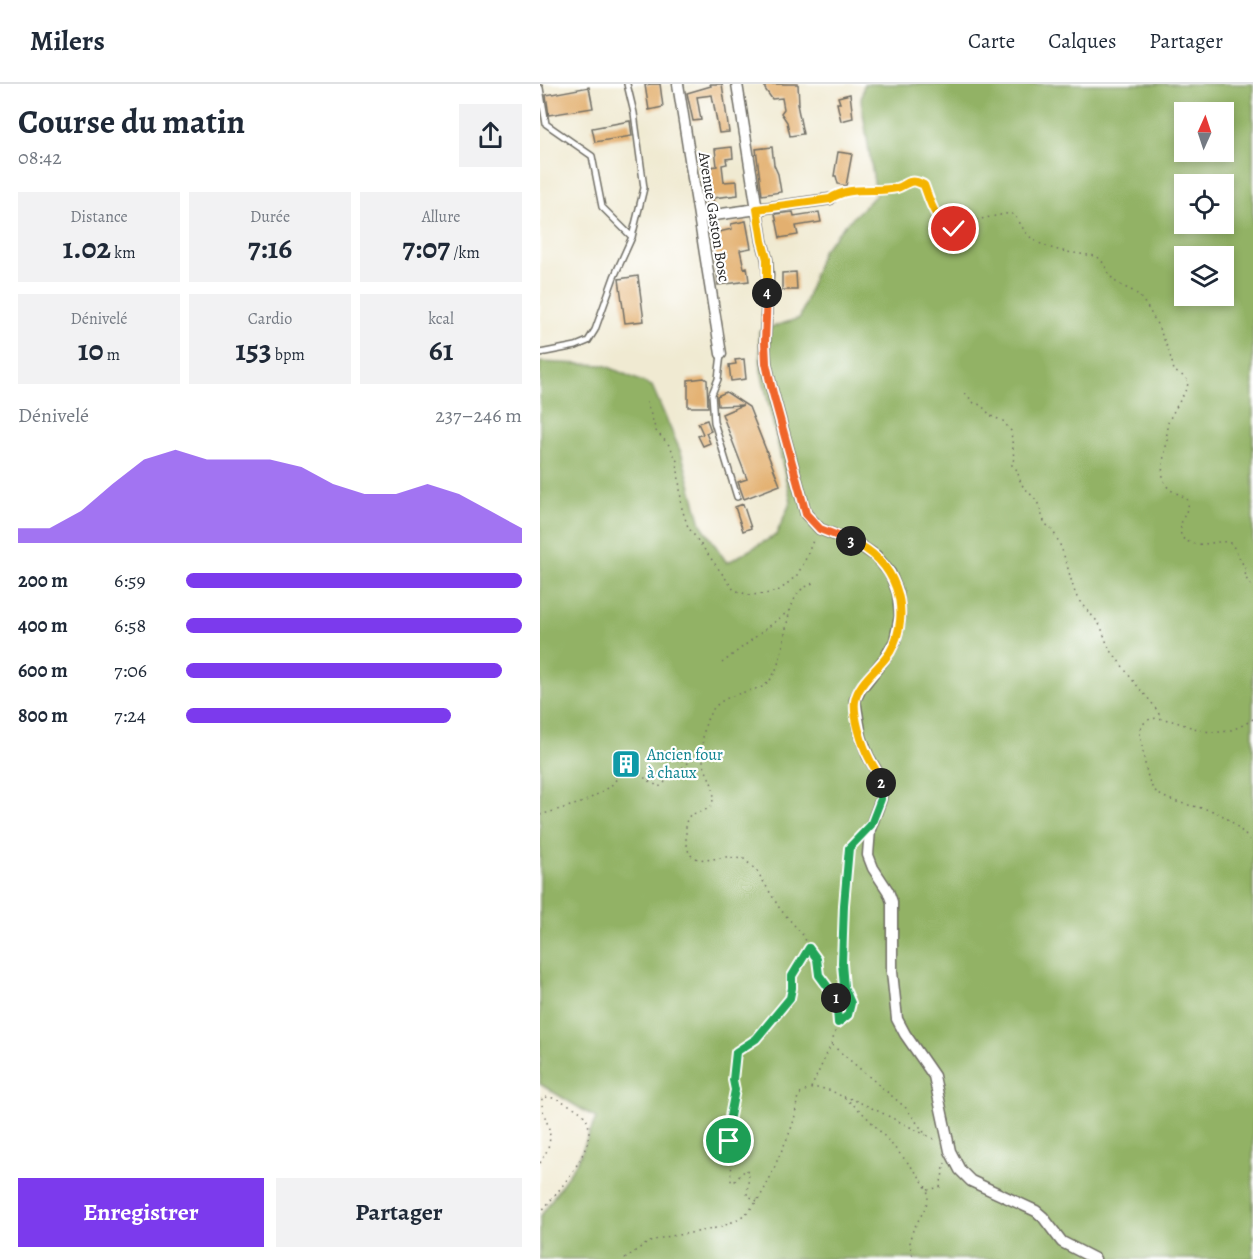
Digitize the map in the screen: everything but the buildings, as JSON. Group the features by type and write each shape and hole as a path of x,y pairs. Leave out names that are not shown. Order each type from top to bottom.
{"street":[{"name":"Avenue Gaston Bosc","path":"678,84 721,354"},
{"path":"738,84 762,241 767,259 765,342 771,386 806,514 820,529 858,544 876,556 890,573 899,601 900,622 893,645 855,700 861,737 881,781 881,799 871,825 869,858 892,902 892,972 896,1014 905,1035 934,1076 950,1150 960,1170 968,1179 1036,1211 1062,1242 1095,1259"},
{"path":"700,217 830,199"}],"lane":[{"path":"540,353 576,346 588,341 595,330 614,277 632,237 644,188 634,113 627,84"},
{"path":"540,88 546,124 592,156 602,207 632,237"},
{"path":"721,354 718,379 712,394 714,422 737,497"}],"path":[{"path":"830,199 835,195 856,190 900,188 910,182 918,182 924,185 933,210 946,226 961,229 976,220 1010,213 1015,216 1028,235 1039,243 1101,259 1117,283 1135,293 1146,304 1173,362 1174,371 1186,378 1188,383 1166,427 1167,440 1162,466 1165,484 1189,502 1188,509 1179,523 1180,537 1186,541 1206,545 1222,541 1232,544 1246,570 1245,577 1253,588"},
{"path":"965,393 991,416 1003,421 1011,431 1014,459 1011,464 1017,470 1021,484 1037,501 1045,524 1049,526 1059,543 1077,596 1086,611 1099,624 1113,653 1130,677 1154,703 1161,718"},
{"path":"647,402 656,431 670,446 677,461 682,509 688,527 734,590 749,595 780,590 796,575 804,563 820,529"},
{"path":"812,1088 838,1023 836,996 819,975 817,959 795,925 780,909 762,875 744,859 726,857 706,860 689,854 686,822 690,815 710,808 715,798 713,785 703,759 707,720 716,704 764,686 774,673 790,609 799,591 814,582"},
{"path":"722,663 790,609"},
{"path":"1253,719 1227,731 1212,733 1161,718 1151,718 1141,726 1140,734 1151,785 1157,793 1169,800 1220,814 1242,831 1253,844"},
{"path":"540,815 584,802 610,787 623,771 632,770 659,787 694,758 703,759"},
{"path":"838,1023 848,1015 851,1003 844,987 842,963 849,848 871,825"},
{"path":"758,1202 747,1195 749,1173 746,1169 735,1181 731,1182 730,1178 732,1154 728,1127 735,1090 733,1080 736,1052 756,1039 790,998 792,976 809,948"},
{"path":"831,1045 906,1108 926,1135"},
{"path":"625,1259 642,1245 665,1236 696,1233 734,1222 758,1202 765,1191 793,1123 798,1096 812,1088 824,1089 843,1097 865,1114 912,1169 927,1191 926,1203 910,1240 913,1259"},
{"path":"540,1163 548,1151 549,1138 547,1124 541,1110 541,1098 549,1096 579,1110 585,1118 588,1138 577,1167 540,1213"},
{"path":"843,1097 850,1096 950,1150 940,1187 927,1191"}],"green space":[{"path":"864,84 1253,84 1253,1259 540,1259 540,1217 578,1160 596,1118 540,1084 540,362 604,365 652,386 682,455 701,524 727,563 776,535 791,501 761,371 759,331 800,318 822,251 876,195 861,100"}],"place":[{"name":"Ancien four à chaux","path":"626,764"}],"route":[{"path":"729,1141 728,1127 735,1090 733,1080 736,1052 756,1039 790,998 792,976 809,948 817,959 819,975 836,996 838,1023 848,1015 851,1003 844,987 842,963 849,848 871,825 882,792 879,774 869,759 861,737 855,700 865,683 890,652 895,641 900,616 895,585 881,560 864,547 820,529 806,514 766,363 768,275 757,209 830,199 835,195 856,190 900,188 910,182 918,182 924,185 933,210 940,220 946,226 954,229"}]}
